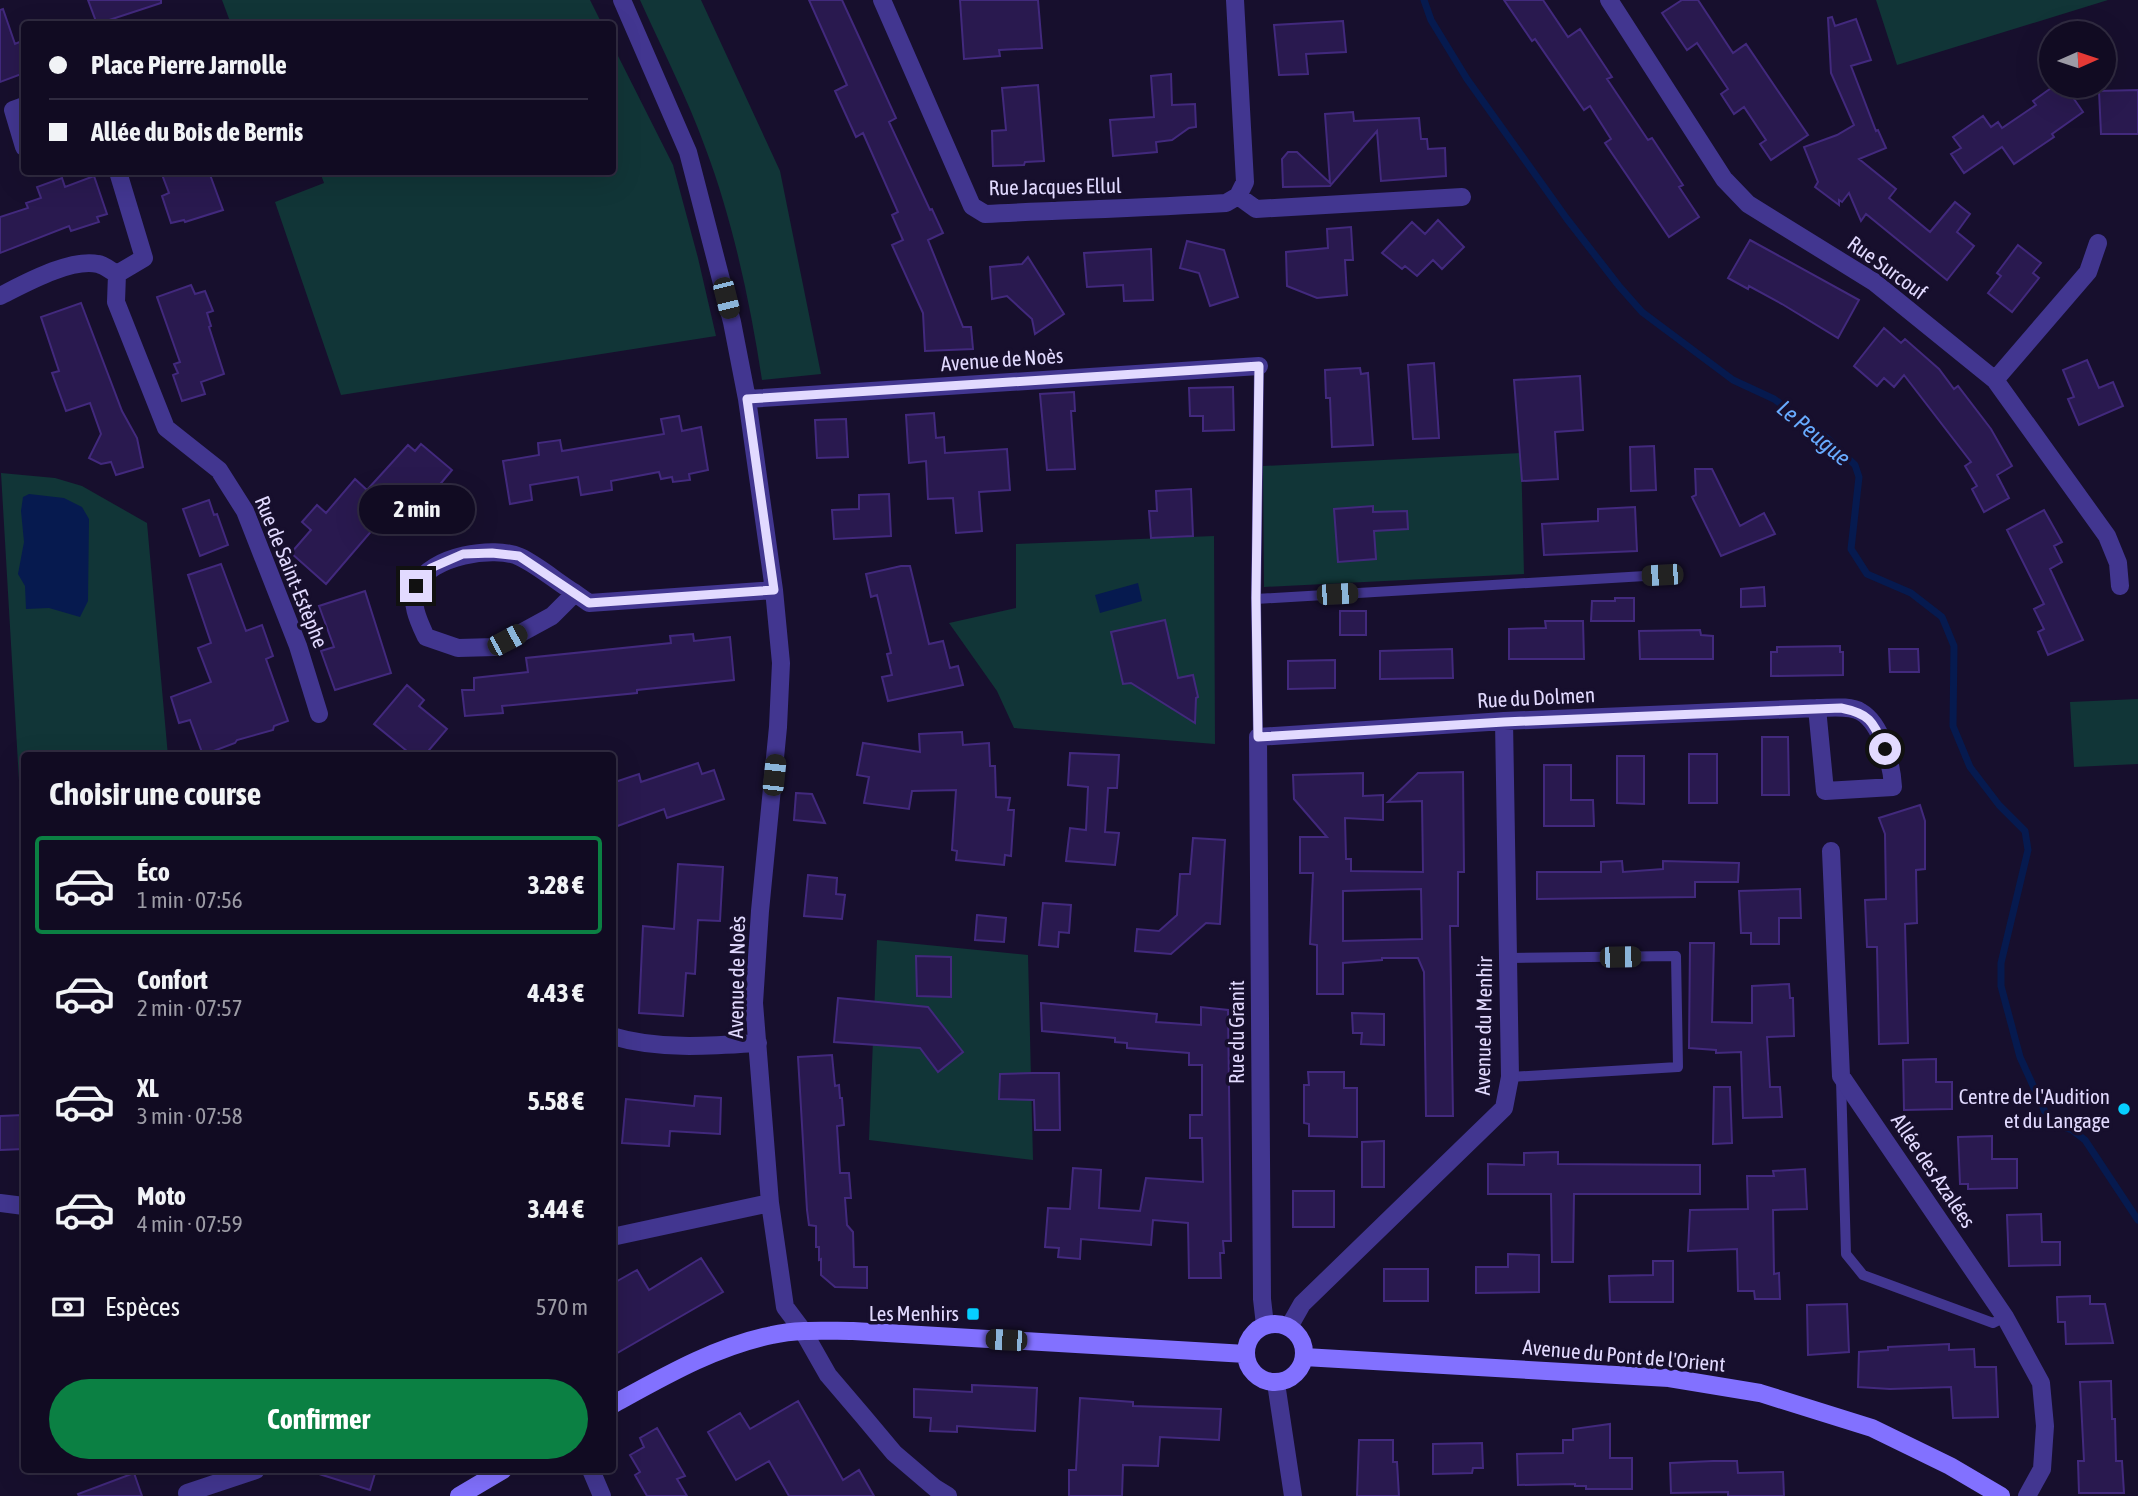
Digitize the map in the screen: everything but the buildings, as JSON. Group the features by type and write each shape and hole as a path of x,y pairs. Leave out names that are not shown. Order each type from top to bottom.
{"main road":[{"path":"1281,1324 1289,1327 1300,1336 1305,1350 1298,1372 1276,1383 1258,1377 1248,1363 1246,1354 1251,1336 1265,1325 1281,1324"},
{"path":"616,1403 676,1370 724,1350 773,1334 803,1331 853,1331 1246,1354"},
{"name":"Avenue du Pont de l'Orient","path":"1304,1357 1657,1377 1760,1394 1872,1428 1950,1466 2001,1496"},
{"path":"459,1496 498,1473"}],"street":[{"name":"Avenue de Noès","path":"621,0 688,152 732,322 747,399 774,590 781,663 778,727 754,1003 770,1203 785,1307 803,1331 828,1375 894,1453 930,1485 947,1496"},
{"name":"Rue Jacques Ellul","path":"882,0 972,206 985,214 1097,208 1119,210 1226,203 1238,196"},
{"path":"1235,0 1245,182 1238,196 1256,209 1462,197"},
{"name":"Rue Surcouf","path":"1609,0 1724,179 1748,204 1874,282 1995,380 2107,536 2118,563 2120,586"},
{"path":"21,107 13,110 21,137"},
{"path":"0,296 30,281 74,265 98,264 117,274 144,258 119,175"},
{"path":"1995,380 2088,272 2098,243"},
{"name":"Rue de Saint-Estèphe","path":"117,274 116,302 166,428 219,470 245,511 298,646 319,715"},
{"name":"Avenue de Noès","path":"747,399 1259,366"},
{"path":"575,593 552,617 495,647 458,648 426,637 415,612 416,586 431,568 463,554 519,556 575,593 589,603 774,590"},
{"name":"Rue du Dolmen","path":"1258,737 1504,722 1817,708 1841,708 1861,712 1875,727 1892,767 1893,787 1825,791 1817,708"},
{"name":"Avenue du Menhir","path":"1289,1327 1303,1304 1504,1108 1510,1077 1504,722"},
{"name":"Rue du Granit","path":"1258,737 1262,1313 1265,1325"},
{"path":"1832,851 1841,1076"},
{"path":"616,1037 630,1041 711,1046 758,1043"},
{"name":"Allée des Azalées","path":"1841,1076 2005,1317 2041,1383 2045,1426 2042,1469 2027,1496"},
{"path":"0,1203 21,1206"},
{"path":"616,1236 770,1203"},
{"path":"1276,1383 1293,1496"},
{"path":"187,1493 247,1473"},
{"path":"592,1473 602,1496"}],"lane":[{"path":"1258,737 1256,598 1259,366"},
{"path":"1256,598 1662,575"},
{"path":"1509,958 1676,956 1678,1067 1510,1077"},
{"path":"1841,1076 1846,1255 1863,1275 1993,1323 2005,1317"}],"green space":[{"path":"222,0 590,0 600,21 230,21"},
{"path":"640,0 701,0 780,171 821,374 762,380 740,262 715,175 690,110"},
{"path":"1876,0 2108,0 2039,21 1897,65"},
{"path":"616,52 673,165 716,336 341,395 275,202 324,183 321,175 616,175"},
{"path":"1521,453 1524,574 1264,587 1263,466"},
{"path":"1,473 55,478 82,486 147,523 168,752 21,752 21,815"},
{"path":"1214,536 1215,744 1014,728 997,691 949,623 1016,608 1016,544"},
{"path":"2138,699 2138,764 2074,767 2070,702"},
{"path":"877,940 1028,955 1033,1160 869,1140"}],"water":[{"path":"29,494 64,498 82,507 89,519 88,601 80,617 49,608 26,609 25,586 18,574 24,542 21,511 23,497"},
{"path":"1138,583 1142,601 1100,613 1095,595"}],"waterway":[{"name":"Le Peugue","path":"1424,0 1431,20 1467,79 1567,219 1642,312 1733,380 1774,399 1827,438 1855,465 1859,477 1851,549 1867,574 1911,593 1942,617 1954,646 1953,726 1970,767 1999,805 2025,831 2028,850 2001,963 2001,986 2020,1057 2046,1114 2057,1125 2072,1130 2085,1140 2138,1220"}],"place":[{"name":"Centre de l'Audition et du Langage","path":"2124,1109"},
{"name":"Les Menhirs","path":"973,1314"}],"route":[{"path":"416,586 431,568 463,554 492,553 519,556 589,603 774,590 747,399 1259,366 1256,598 1258,737 1504,722 1841,708 1861,712 1875,727 1885,749"}]}
